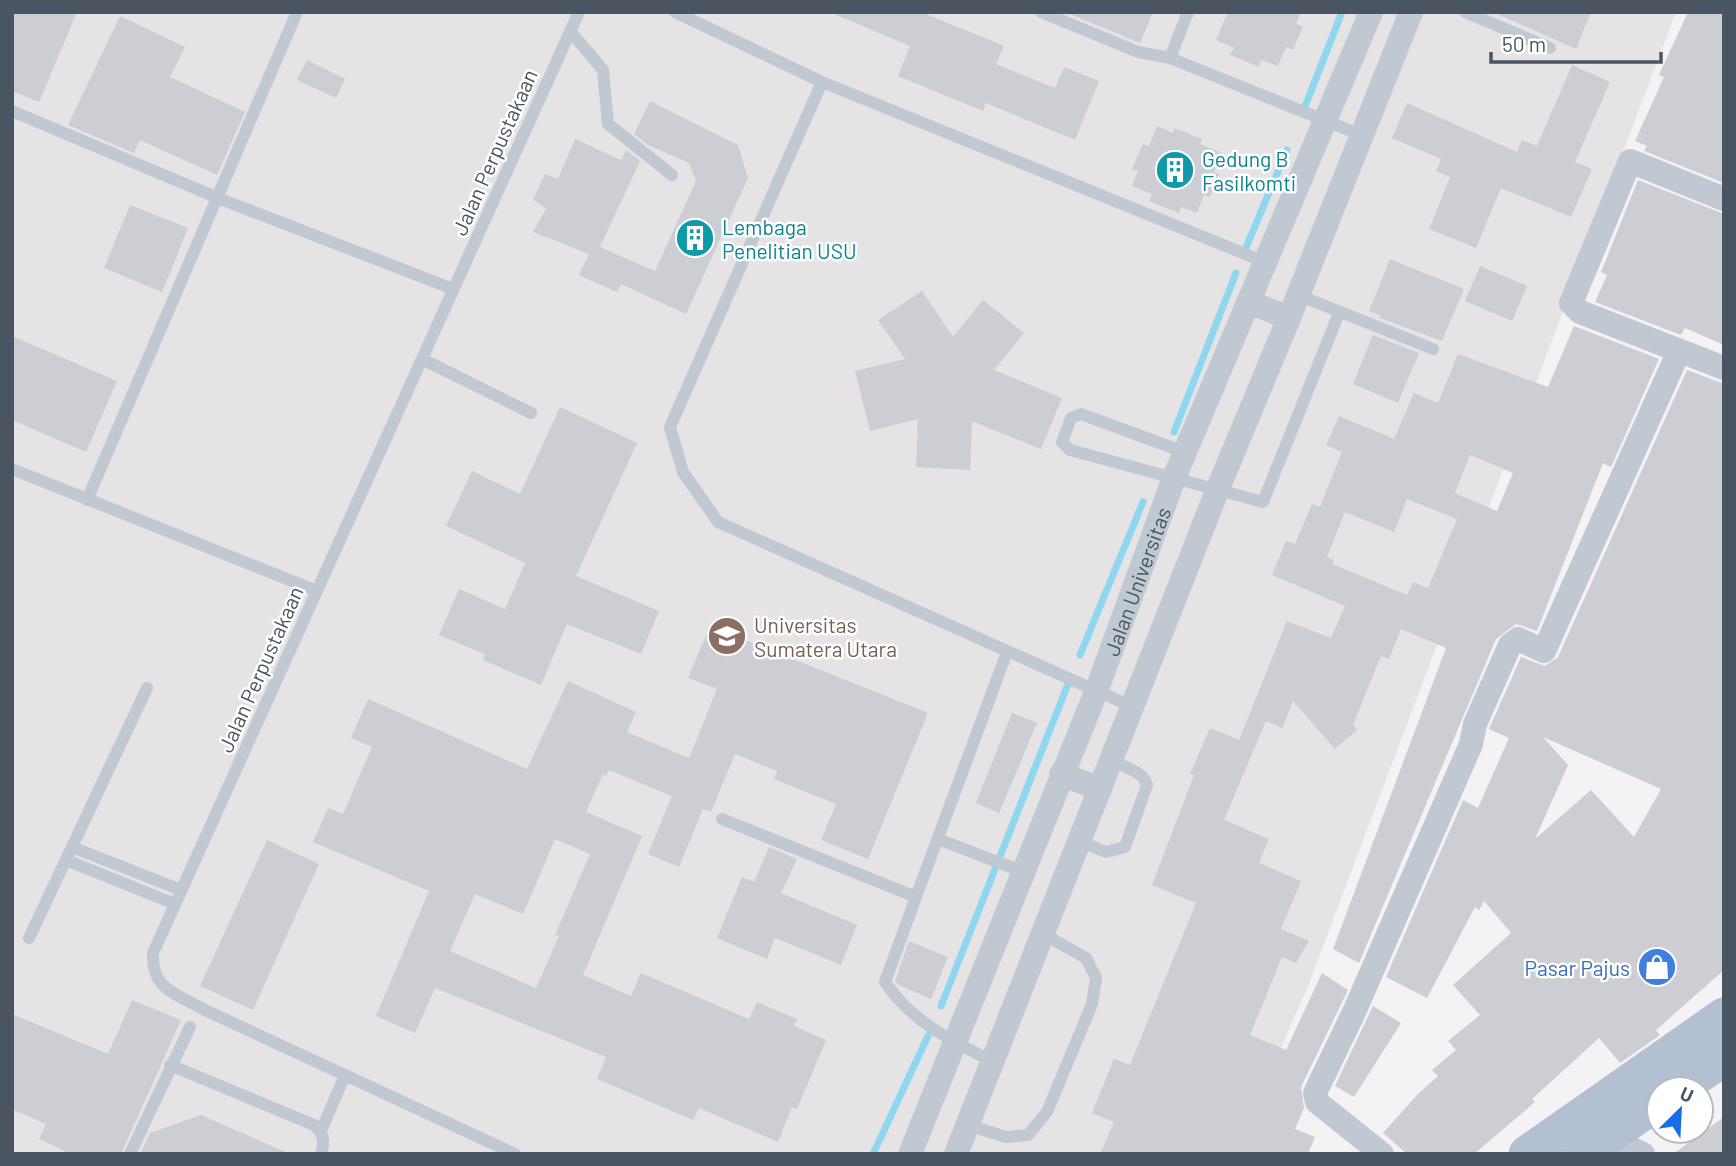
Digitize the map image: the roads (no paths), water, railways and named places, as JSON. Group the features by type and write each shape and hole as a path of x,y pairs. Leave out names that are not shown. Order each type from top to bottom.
{"main road":[{"path":"1527,1154 1724,1016"},
{"path":"1698,1075 1724,1058"},
{"path":"1594,1145 1645,1110"}],"street":[{"name":"Jalan Universitas","path":"909,1154 1096,692 1174,478 1187,453 1371,12"},
{"name":"Jalan Universitas","path":"956,1154 1217,491 1411,12"},
{"path":"1344,80 1379,91"},
{"path":"1724,199 1630,161 1571,300 1572,306 1580,312 1724,368"},
{"path":"1249,302 1289,318"},
{"path":"1382,1154 1317,1102 1315,1093 1356,1010 1466,756 1475,723 1510,645 1518,639 1544,651 1679,351"},
{"path":"1106,664 1144,680"},
{"path":"1061,774 1100,789"},
{"path":"1011,902 1046,926"},
{"path":"1594,1145 1643,1154"}],"lane":[{"path":"86,500 297,12"},
{"name":"Jalan Perpustakaan","path":"515,1154 205,1010 160,984 152,970 153,953 181,890 579,12"},
{"path":"675,12 822,82 1265,262"},
{"path":"1041,12 1138,52 1170,58 1361,135"},
{"path":"1170,58 1188,12"},
{"path":"1465,12 1550,48"},
{"path":"570,31 603,70 608,124 672,175"},
{"path":"822,82 670,427 683,472 718,522 1133,707"},
{"path":"12,111 218,198 453,289"},
{"path":"1298,295 1433,349"},
{"path":"1187,453 1081,414 1071,418 1062,442 1070,450 1259,503 1266,499 1339,313"},
{"path":"422,359 531,413"},
{"path":"12,469 317,591"},
{"path":"992,1061 954,1042 902,1007 885,982 1007,652"},
{"path":"29,938 147,688"},
{"path":"1079,841 1107,852 1125,847 1147,785 1145,778 1138,773 1111,761"},
{"path":"722,819 916,897"},
{"path":"938,839 1023,872"},
{"path":"72,847 181,890"},
{"path":"66,860 175,904"},
{"path":"968,1125 1006,1137 1028,1135 1047,1112 1092,1004 1097,978 1086,958 1046,926"},
{"path":"130,1154 190,1027"},
{"path":"170,1065 314,1125 321,1131 325,1143 321,1154"},
{"path":"321,1131 345,1075"}],"waterway":[{"path":"1304,109 1342,12"},
{"path":"1245,250 1287,150"},
{"path":"1174,432 1236,273"},
{"path":"1080,655 1143,502"},
{"path":"941,1006 1068,684"},
{"path":"873,1154 928,1036"}],"place":[{"name":"Gedung B Fasilkomti","path":"1175,170"},
{"name":"Lembaga Penelitian USU","path":"695,238"},
{"name":"Universitas Sumatera Utara","path":"727,636"},
{"name":"Pasar Pajus","path":"1657,967"}]}
